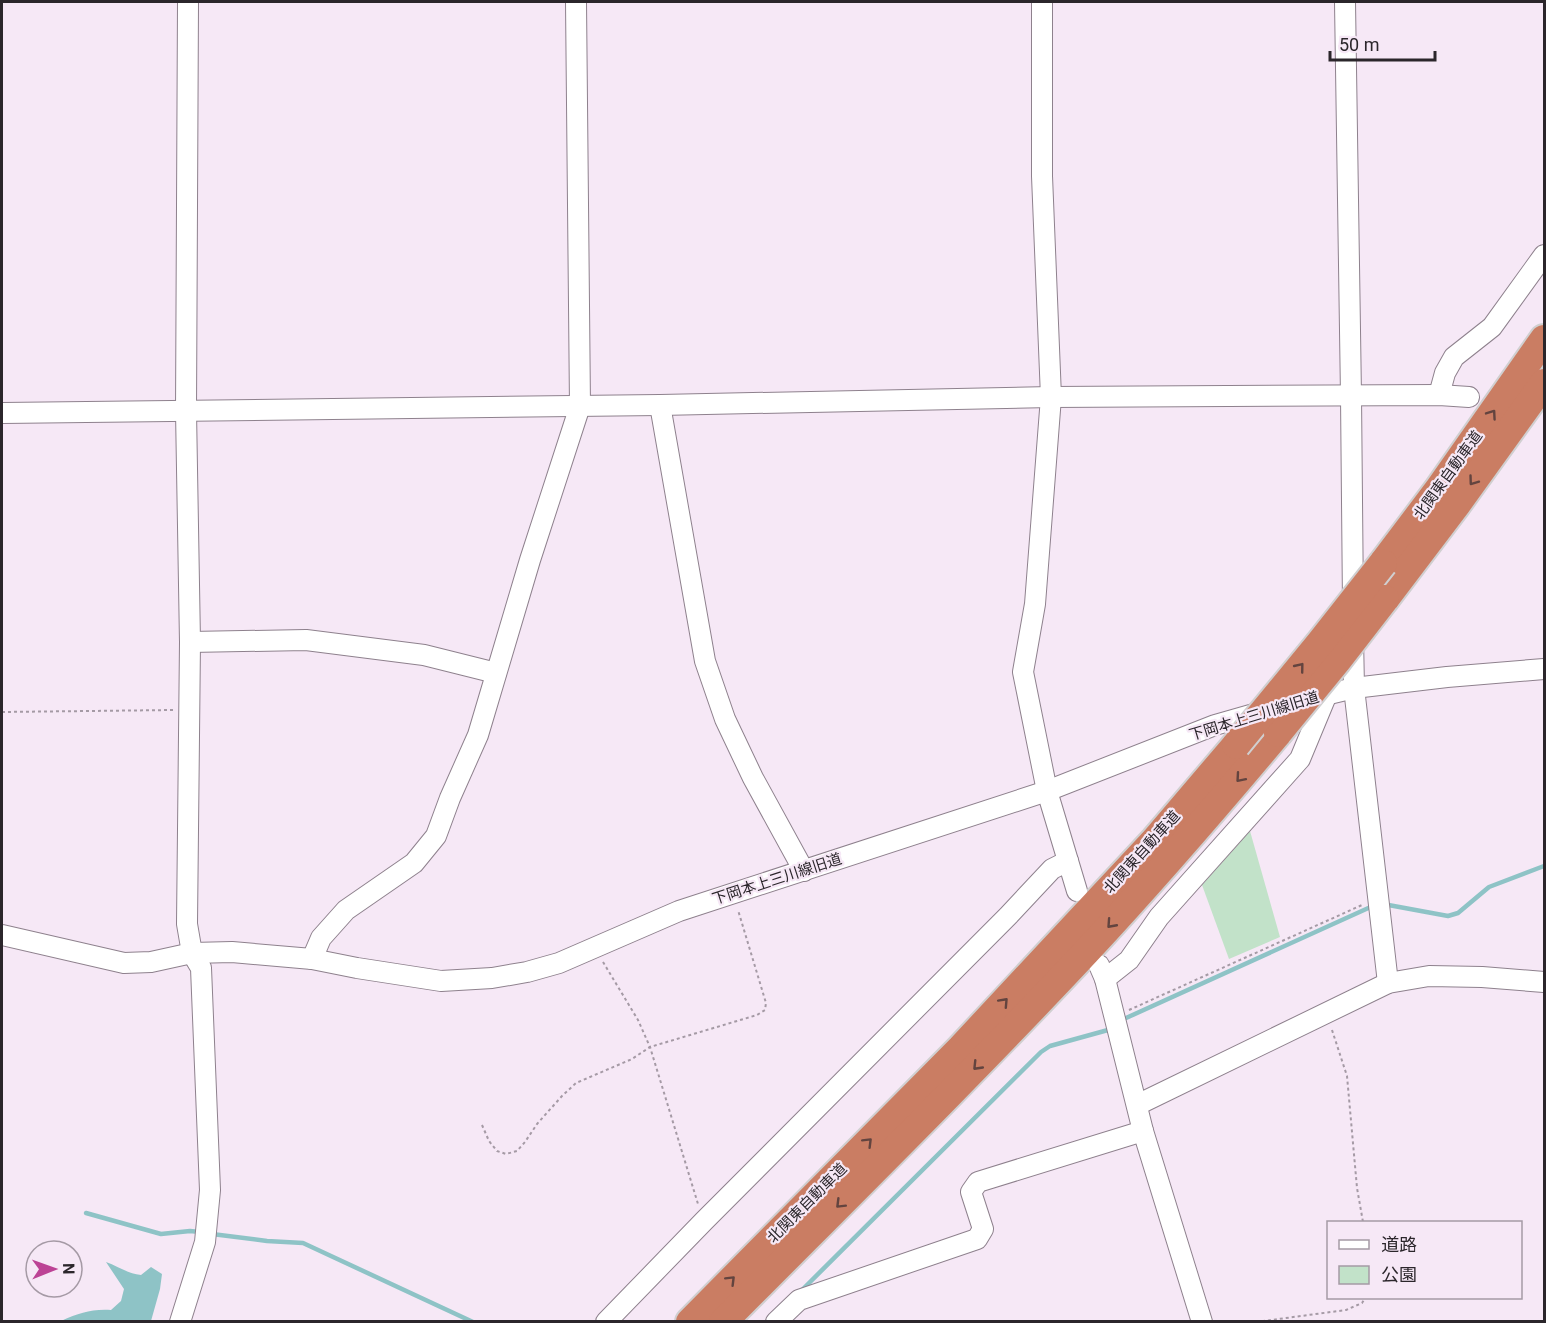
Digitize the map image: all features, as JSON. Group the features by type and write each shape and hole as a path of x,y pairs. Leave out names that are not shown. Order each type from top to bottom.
{"highway":[{"name":"北関東自動車道","path":"690,1322 969,1040 1155,840 1314,651 1438,490 1545,339"},
{"name":"北関東自動車道","path":"723,1322 975,1069 1087,951 1173,855 1337,661 1457,504 1545,383"}],"street":[{"path":"180,1322 205,1242 210,1190 201,968 192,953 187,924 190,642 186,411 188,2"},
{"path":"312,959 321,938 346,910 414,863 436,836 478,735 530,560 580,406 576,2"},
{"path":"1042,2 1042,176 1051,397 1035,604 1023,672 1047,791 1077,891"},
{"path":"1344,2 1351,396 1353,688 1388,983"},
{"path":"1439,395 1445,373 1454,357 1492,327 1545,255"},
{"path":"2,413 660,405 1051,397 1439,395 1469,397"},
{"path":"660,405 705,661 729,729 804,871"},
{"path":"190,642 306,640 424,655 496,673"},
{"name":"下岡本上三川線旧道","path":"2,935 124,963 151,962 192,953 232,951 312,959 441,981 492,978 527,972 559,963 679,911 1047,791 1215,725 1353,688 1545,669"},
{"path":"1202,1322 1143,1131 1102,972 1129,960 1159,917 1300,759 1327,694"},
{"path":"606,1322 1008,916 1052,868 1068,861"},
{"path":"1137,1105 1388,983 1429,976 1545,982"},
{"path":"776,1322 799,1300 977,1239 983,1229 971,1192 978,1182 1143,1131"}],"path":[{"path":"2,712 189,710"},
{"path":"482,1125 489,1141 497,1151 506,1154 517,1151 562,1095 576,1083 632,1059 650,1047 757,1015 765,1010 766,1003 732,892"},
{"path":"1114,1017 1378,898"},
{"path":"595,947 638,1020 650,1047 704,1221"},
{"path":"1327,1013 1347,1076 1357,1188 1363,1221"},
{"path":"1256,1322 1346,1310 1362,1303 1364,1299"}],"green space":[{"path":"1250,831 1280,937 1229,959 1202,885"}],"shaded area":[{"path":"106,1262 136,1274 141,1275 151,1267 162,1274 151,1321 61,1321 85,1312 111,1310 121,1301 124,1289"}],"waterway":[{"path":"1383,904 1448,916 1458,913 1489,887 1544,866"},
{"path":"1126,1018 1375,905"},
{"path":"802,1290 1041,1052 1050,1046 1108,1030"},
{"path":"86,1213 161,1234 200,1232"},
{"path":"212,1234 303,1243 473,1322"}]}
